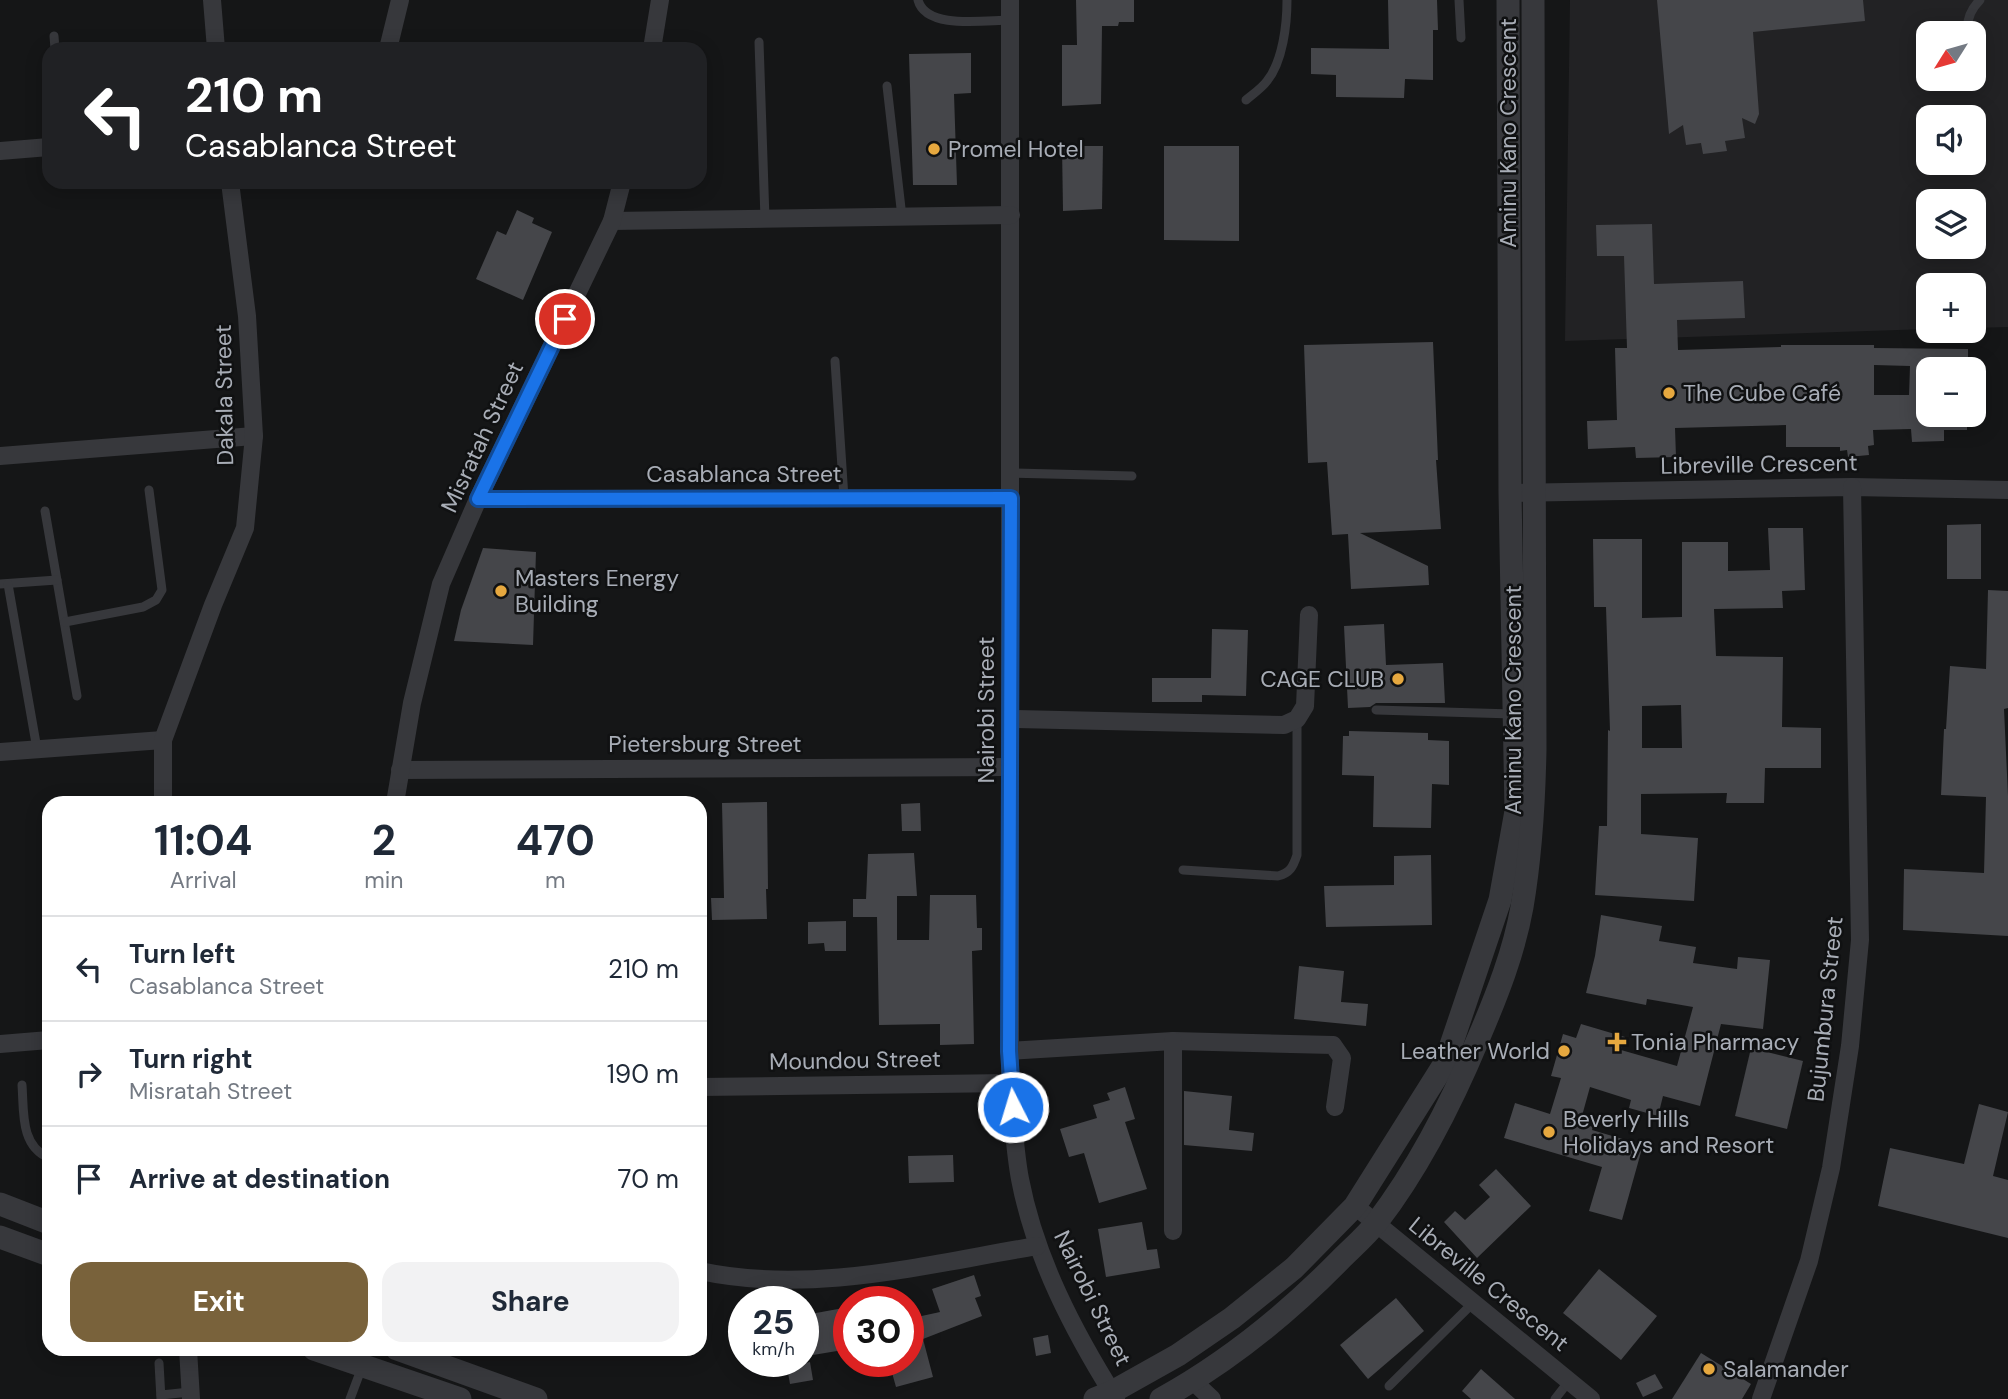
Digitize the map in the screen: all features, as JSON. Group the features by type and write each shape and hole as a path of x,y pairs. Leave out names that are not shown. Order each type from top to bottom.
{"street":[{"path":"212,0 215,42"},
{"path":"390,42 400,0"},
{"path":"653,42 660,0"},
{"name":"Nairobi Street","path":"1010,0 1010,1083 1020,1178 1037,1246 1108,1397"},
{"name":"Aminu Kano Crescent","path":"1108,1397 1178,1355 1232,1318 1294,1268 1355,1206 1446,1063 1500,900 1516,811 1510,494 1508,0"},
{"path":"1161,1399 1193,1381 1248,1343 1314,1287 1376,1223 1422,1154 1458,1089 1501,985 1522,909 1533,830 1535,749 1533,0"},
{"path":"0,151 42,148"},
{"name":"Dakala Street","path":"163,796 163,740 212,605 245,528 254,436 247,316 231,189"},
{"name":"Misratah Street","path":"396,796 412,703 441,584 478,499 612,221 620,189"},
{"path":"612,221 1011,215"},
{"path":"0,456 254,436"},
{"name":"Libreville Crescent","path":"1510,494 1852,487 2008,490"},
{"name":"Bujumbura Street","path":"1761,1399 1809,1261 1831,1168 1850,1046 1860,940 1852,487"},
{"name":"Casablanca Street","path":"478,499 1011,498"},
{"path":"1012,719 1284,725 1297,719 1305,706 1309,615"},
{"path":"0,752 163,740"},
{"name":"Pietersburg Street","path":"400,771 1010,768"},
{"path":"0,1044 42,1041"},
{"path":"1172,1231 1173,1041"},
{"path":"1009,1051 1173,1041 1333,1045 1342,1058 1335,1107"},
{"name":"Moundou Street","path":"707,1087 1010,1083"},
{"path":"0,1204 42,1220"},
{"name":"Libreville Crescent","path":"1355,1206 1591,1399"},
{"path":"7,1242 42,1253"},
{"path":"707,1273 776,1279 834,1278 1037,1246"},
{"path":"188,1356 191,1395"},
{"path":"335,1356 460,1399"},
{"path":"416,1356 536,1399"},
{"path":"1193,1381 1212,1399"}],"lane":[{"path":"918,0 918,4 929,16 950,21 1010,20"},
{"path":"1246,100 1268,81 1275,65 1287,26 1287,0"},
{"path":"1459,0 1461,38"},
{"path":"1968,21 1972,8 1980,0"},
{"path":"54,36 54,42"},
{"path":"760,42 765,219"},
{"path":"887,86 902,217"},
{"path":"835,361 844,498"},
{"path":"1011,473 1132,476"},
{"path":"65,622 143,607 156,600 162,590 149,490"},
{"path":"46,512 78,696"},
{"path":"37,749 4,584 57,580"},
{"path":"1376,710 1515,714"},
{"path":"1183,870 1278,876 1287,874 1294,865 1297,856 1297,719"},
{"path":"22,1085 26,1133 36,1150 42,1154"},
{"path":"1389,1386 1473,1303"},
{"path":"159,1363 161,1397 191,1395"},
{"path":"350,1399 362,1365"},
{"path":"1555,1399 1569,1381"}],"shaded area":[{"path":"1570,0 2008,0 2008,327 1986,328 1986,273 1916,273 1916,329 1565,341"}],"building":[{"path":"1076,0 1134,0 1134,22 1102,26 1101,104 1062,106 1062,45 1077,45"},
{"path":"1388,0 1437,0 1438,30 1433,30 1433,80 1405,79 1404,98 1336,97 1336,75 1311,74 1311,48 1389,49"},
{"path":"1657,0 1863,0 1865,21 1753,32 1759,114 1755,124 1742,118 1745,138 1725,141 1727,151 1703,154 1701,143 1686,145 1683,125 1669,134"},
{"name":"Promel Hotel","path":"971,53 971,93 954,94 957,185 913,185 909,54"},
{"path":"1062,146 1103,146 1102,209 1063,211"},
{"path":"1164,146 1239,146 1239,241 1164,240"},
{"path":"517,210 534,218 532,223 552,232 523,300 476,279 497,231 506,235"},
{"path":"1652,224 1654,284 1743,281 1745,318 1677,320 1678,350 1781,345 1968,349 1968,357 1916,357 1916,427 1967,427 1967,430 1944,430 1944,441 1912,442 1911,429 1873,430 1874,445 1868,446 1869,455 1848,457 1847,450 1840,451 1840,447 1786,447 1786,425 1675,428 1676,457 1636,458 1635,447 1588,449 1587,421 1617,420 1615,348 1627,348 1624,256 1597,256 1596,225","holes":["1874,365 1910,366 1909,395 1874,395"]},
{"path":"1433,342 1441,529 1360,533 1428,566 1429,585 1351,589 1348,534 1332,535 1327,462 1308,463 1304,345"},
{"path":"1981,524 1981,579 1947,579 1947,525"},
{"path":"1768,528 1803,528 1805,590 1782,591 1783,608 1714,609 1716,656 1783,657 1782,727 1821,728 1821,768 1765,768 1764,803 1726,803 1727,793 1641,794 1641,834 1698,838 1694,901 1595,895 1599,826 1607,826 1608,730 1610,731 1606,607 1594,607 1593,539 1642,539 1642,618 1682,617 1682,542 1728,542 1728,571 1770,570","holes":["1681,705 1682,748 1642,748 1642,706"]},
{"name":"Masters Energy Building","path":"483,548 536,552 533,645 454,641 461,610"},
{"path":"1988,590 2008,591 2008,708 2004,709 2008,796 2008,936 1903,930 1904,869 1984,873 1986,797 1941,795 1950,666 1986,669"},
{"path":"1384,624 1386,665 1443,663 1445,703 1376,703 1370,707 1348,708 1344,626"},
{"path":"1212,629 1248,630 1246,696 1202,695 1202,702 1152,702 1152,678 1211,678"},
{"path":"1349,731 1428,733 1428,740 1449,741 1449,785 1432,784 1431,828 1373,827 1374,776 1342,775 1343,736 1349,736"},
{"path":"767,802 767,919 712,920 711,898 724,898 722,803"},
{"path":"920,803 921,831 902,831 901,804"},
{"path":"914,853 917,896 897,896 897,940 929,940 930,895 976,895 977,928 982,928 982,950 972,951 974,1044 940,1045 940,1024 879,1025 877,917 853,917 853,899 866,899 868,854"},
{"path":"1431,855 1432,925 1326,927 1324,886 1394,885 1394,856"},
{"path":"1601,915 1662,926 1659,941 1696,947 1693,963 1737,969 1738,957 1770,960 1763,1029 1721,1024 1700,1106 1663,1096 1658,1116 1629,1108 1631,1100 1590,1087 1580,1123 1593,1127 1592,1130 1643,1145 1622,1220 1589,1211 1602,1167 1504,1138 1515,1103 1550,1114 1561,1078 1551,1076 1563,1034 1576,1038 1581,1024 1625,1037 1621,1050 1677,1066 1693,1007 1647,999 1646,1005 1586,993"},
{"path":"846,921 846,951 825,951 824,943 808,944 808,922"},
{"path":"1299,966 1344,971 1341,1002 1368,1004 1366,1026 1294,1019"},
{"path":"1751,1048 1803,1061 1787,1129 1735,1116"},
{"path":"1125,1087 1135,1119 1125,1122 1147,1189 1099,1203 1084,1153 1069,1157 1060,1129 1097,1118 1093,1105 1110,1100 1107,1093"},
{"path":"1184,1091 1232,1096 1229,1130 1254,1133 1252,1151 1184,1145"},
{"path":"1979,1104 2008,1112 1993,1176 2008,1180 2008,1238 1878,1206 1890,1148 1964,1164"},
{"path":"953,1155 954,1182 909,1183 908,1156"},
{"path":"1496,1169 1531,1206 1477,1258 1444,1222 1455,1211 1465,1220 1490,1197 1479,1185"},
{"path":"1142,1222 1147,1250 1157,1249 1160,1268 1106,1277 1098,1229"},
{"path":"1599,1269 1657,1316 1621,1360 1563,1313"},
{"path":"974,1275 981,1296 975,1298 982,1316 924,1339 924,1315 940,1312 932,1289"},
{"path":"1396,1298 1424,1331 1368,1379 1340,1345"},
{"path":"833,1310 833,1352 819,1354 819,1312"},
{"path":"1048,1335 1051,1353 1036,1356 1033,1338"},
{"path":"924,1343 933,1377 896,1387 893,1377 924,1377"},
{"name":"Salamander","path":"1701,1353 1751,1384 1742,1399 1672,1399"},
{"path":"1481,1369 1515,1399 1471,1399 1462,1391"},
{"path":"1655,1374 1663,1388 1643,1397 1636,1383"},
{"path":"789,1377 812,1377 813,1380 790,1384"}],"place":[{"name":"Promel Hotel","path":"934,149"},
{"name":"The Cube Café","path":"1669,393"},
{"name":"Masters Energy Building","path":"501,591"},
{"name":"CAGE CLUB","path":"1398,679"},
{"name":"Tonia Pharmacy","path":"1617,1042"},
{"name":"Leather World","path":"1564,1051"},
{"name":"Beverly Hills Holidays and Resort","path":"1549,1132"},
{"name":"Salamander","path":"1709,1369"}],"route":[{"path":"565,319 478,499 1011,498 1009,1051 1013,1107"}]}
